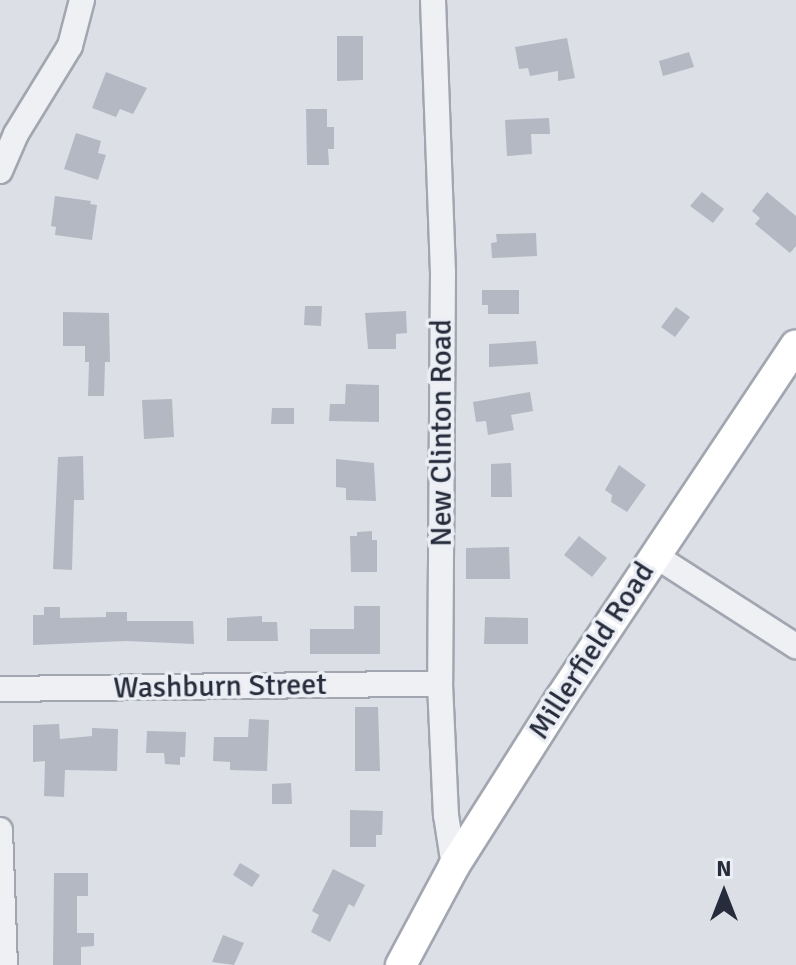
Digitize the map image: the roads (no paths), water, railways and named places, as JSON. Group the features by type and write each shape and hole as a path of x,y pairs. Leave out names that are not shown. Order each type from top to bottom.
{"main road":[{"name":"Millerfield Road","path":"401,965 454,866 654,555 796,345"}],"street":[{"path":"0,171 16,134 70,46 82,0"},
{"name":"New Clinton Road","path":"433,0 443,272 440,684 446,815 454,866"},
{"path":"654,555 796,646"},
{"name":"Washburn Street","path":"0,689 440,684"},
{"path":"0,830 5,965"}]}
